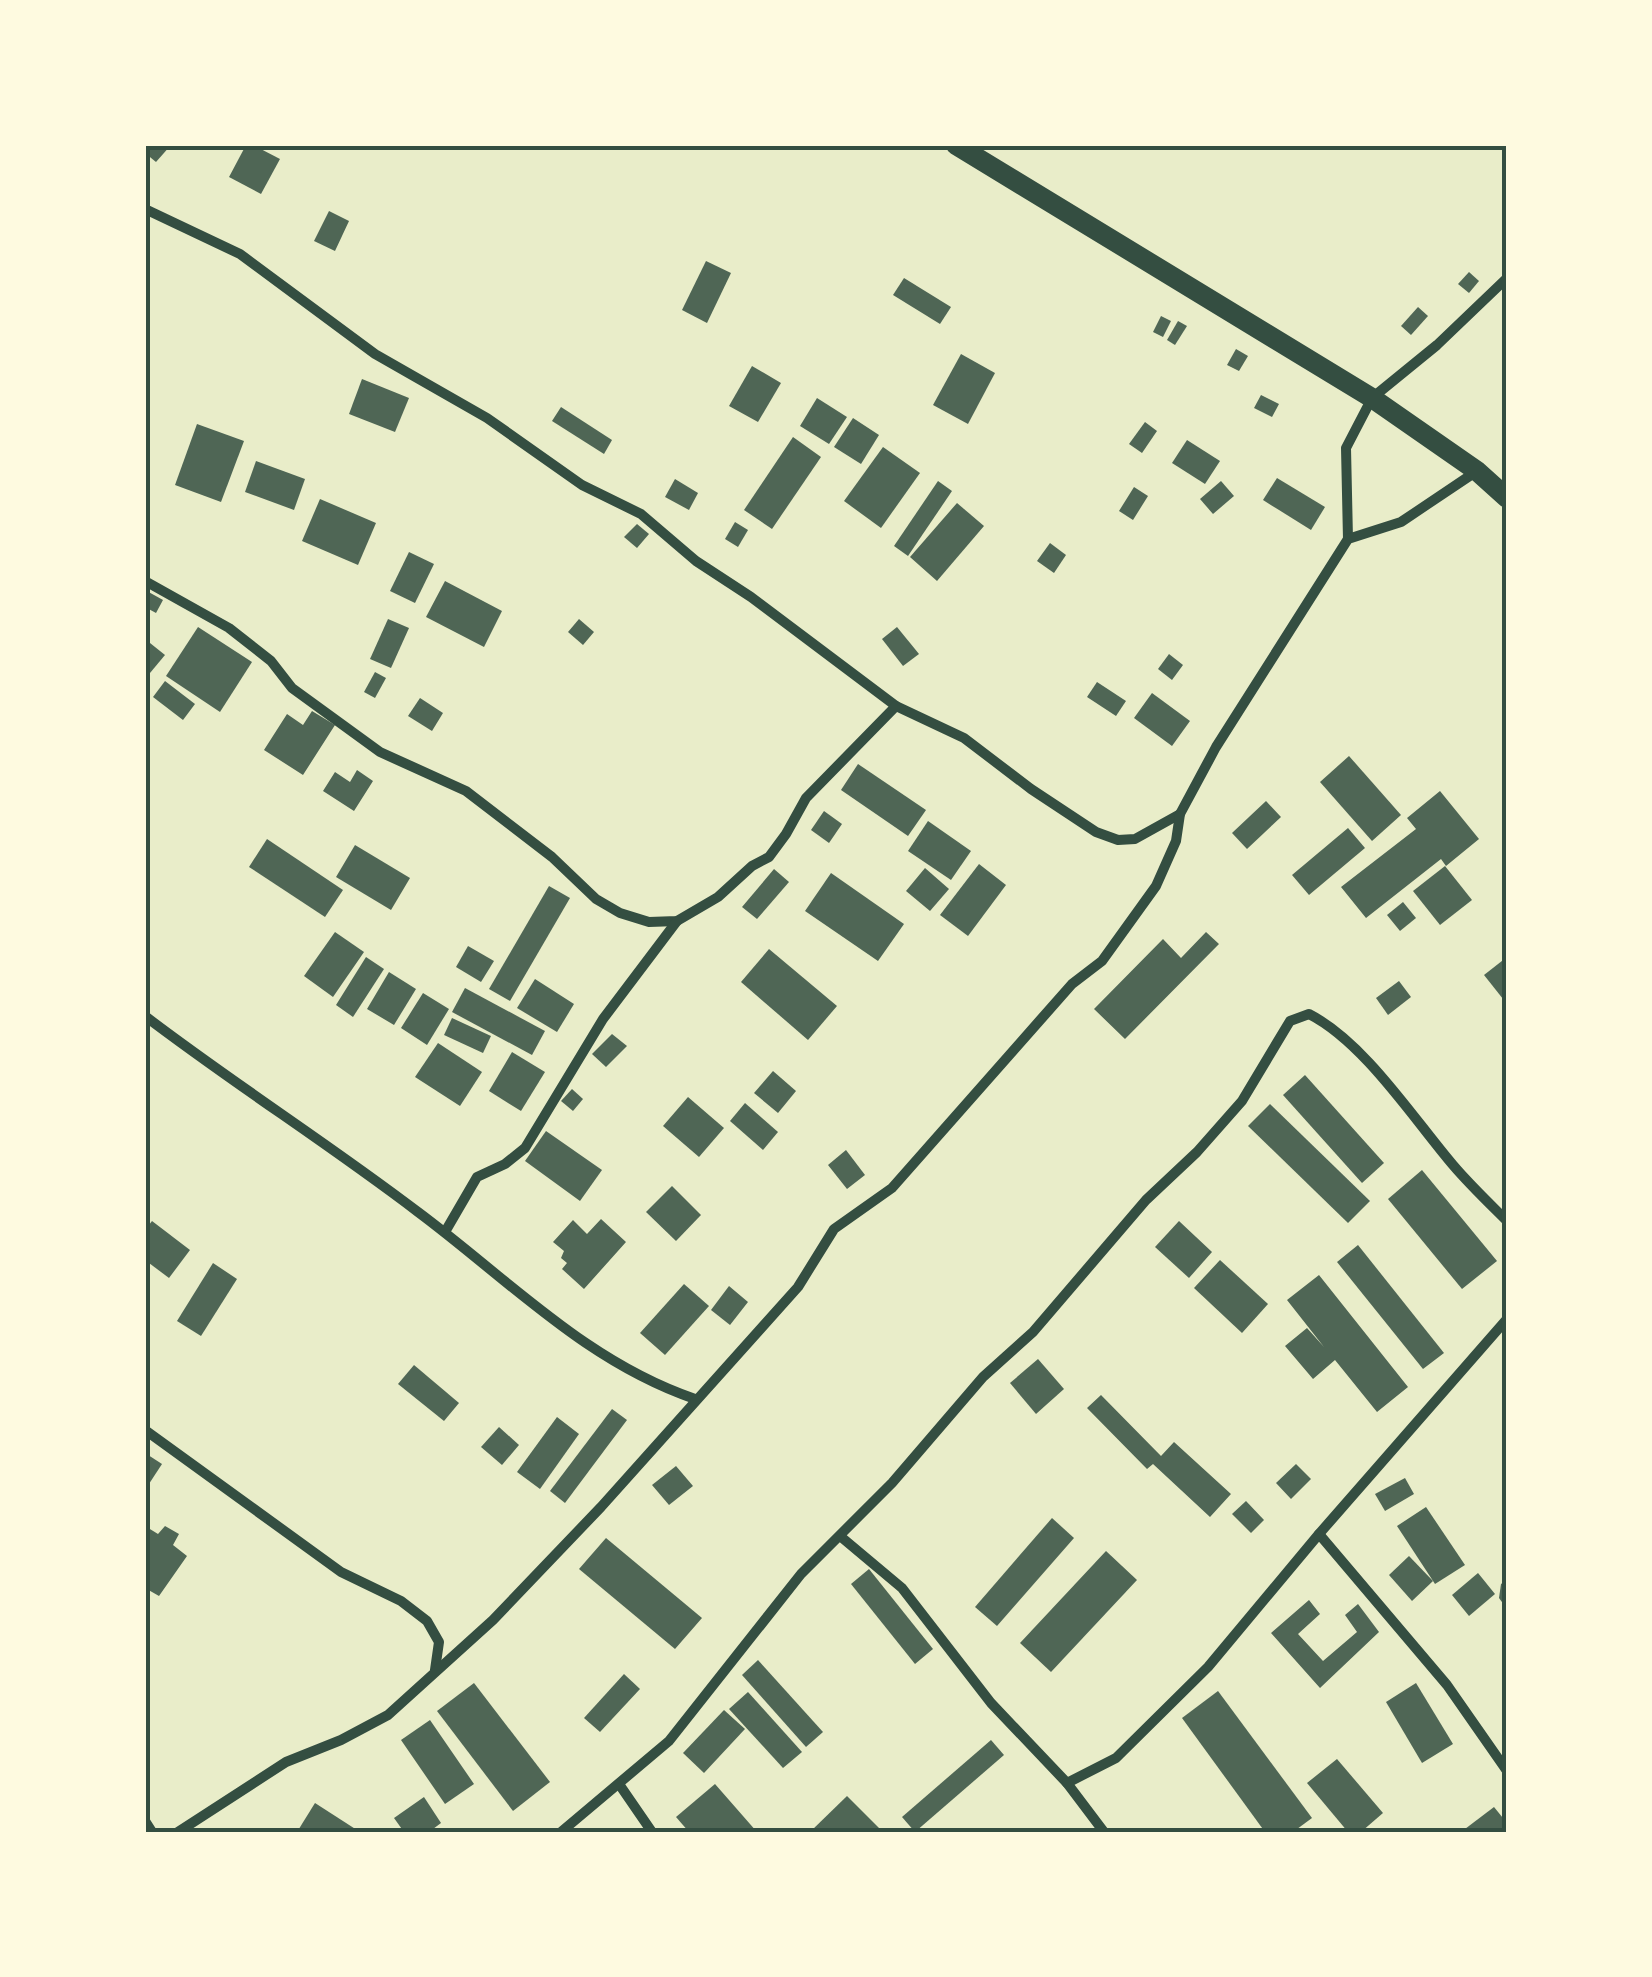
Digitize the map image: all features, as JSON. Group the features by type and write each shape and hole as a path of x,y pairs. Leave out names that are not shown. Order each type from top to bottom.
{"main road":[{"path":"956,145 1372,398 1477,471 1507,498"}],"street":[{"path":"145,209 240,254 375,354 487,418 582,485 642,514 696,560 896,706 964,738 1096,832 1118,840 1135,839 1180,814"},
{"path":"178,1832 286,1762 341,1740 388,1715 494,1620 798,1288 834,1229 892,1188 1072,984 1102,960 1156,886 1176,840 1180,814 1216,748 1348,538 1346,448 1372,398 1507,278"},
{"path":"1348,538 1401,522 1477,471"},
{"path":"145,582 229,628 271,662 292,688 380,752 466,791 552,857 596,899 620,914 649,922 678,921"},
{"path":"445,1232 477,1177 505,1164 525,1148 603,1019 678,921 718,897 769,856 806,798 896,706"},
{"path":"561,1832 669,1741 801,1574 892,1483 983,1377 1033,1332 1146,1200 1197,1152 1242,1101 1290,1021 1310,1014 1332,1026 1507,1222"},
{"path":"145,1016 445,1232 536,1309 664,1389 695,1400"},
{"path":"1067,1782 1116,1758 1208,1668 1507,1319"},
{"path":"145,1430 341,1572 402,1601 427,1621 439,1642 435,1672"},
{"path":"1319,1534 1447,1684 1507,1772"},
{"path":"840,1536 902,1588 991,1704 1067,1782 1104,1832"},
{"path":"619,1784 652,1832"},
{"path":"145,1821 152,1832"}],"building":[{"path":"145,145 171,145 156,162 145,153"},
{"path":"246,145 280,159 261,194 229,177"},
{"path":"329,211 349,221 335,251 314,241"},
{"path":"706,261 731,273 707,323 682,310"},
{"path":"1469,272 1479,281 1469,293 1458,284"},
{"path":"904,278 951,307 940,324 893,295"},
{"path":"1418,307 1428,316 1411,335 1401,326"},
{"path":"1161,316 1171,321 1163,337 1153,332"},
{"path":"1178,321 1187,326 1175,345 1167,340"},
{"path":"1236,349 1248,356 1239,371 1227,365"},
{"path":"961,354 995,373 968,424 933,405"},
{"path":"752,366 781,383 758,422 729,406"},
{"path":"362,379 409,398 395,432 349,414"},
{"path":"1261,395 1279,404 1272,417 1254,408"},
{"path":"817,398 847,417 829,444 800,426"},
{"path":"561,407 612,440 604,454 552,421"},
{"path":"853,418 879,435 861,464 834,447"},
{"path":"1145,422 1157,431 1142,453 1129,444"},
{"path":"197,424 244,441 221,502 175,485"},
{"path":"793,437 821,457 772,529 744,510"},
{"path":"1187,440 1220,461 1205,484 1172,463"},
{"path":"883,447 920,473 881,528 844,501"},
{"path":"256,461 305,479 294,510 245,492"},
{"path":"1277,478 1325,507 1311,530 1263,500"},
{"path":"675,479 698,493 689,510 665,497"},
{"path":"938,481 952,491 908,556 894,546"},
{"path":"1221,481 1234,496 1213,514 1200,499"},
{"path":"1134,487 1148,496 1133,520 1119,511"},
{"path":"320,499 376,523 358,565 302,541"},
{"path":"957,503 984,526 937,581 910,557"},
{"path":"735,522 748,530 738,547 725,539"},
{"path":"637,524 649,534 637,548 624,537"},
{"path":"1050,543 1066,555 1054,573 1037,561"},
{"path":"409,552 434,564 415,603 390,591"},
{"path":"445,581 502,611 484,647 426,617"},
{"path":"145,590 163,600 156,613 145,607"},
{"path":"388,619 409,628 391,668 370,659"},
{"path":"579,619 594,632 583,645 568,632"},
{"path":"198,627 252,662 220,712 166,676"},
{"path":"897,627 919,654 903,666 882,639"},
{"path":"145,639 165,655 145,679"},
{"path":"1169,654 1183,665 1172,680 1158,669"},
{"path":"375,672 386,678 375,698 364,692"},
{"path":"165,681 195,704 183,720 153,697"},
{"path":"1097,682 1126,701 1116,716 1087,697"},
{"path":"1152,693 1190,721 1172,746 1134,718"},
{"path":"420,698 443,713 432,731 408,716"},
{"path":"312,711 335,725 303,775 264,750 287,714 303,725"},
{"path":"1349,756 1401,815 1372,841 1320,782"},
{"path":"858,764 926,810 908,836 841,790"},
{"path":"357,770 373,781 354,811 323,791 335,772 350,782"},
{"path":"1440,791 1479,839 1446,866 1441,859 1366,918 1341,887 1416,829 1407,818"},
{"path":"1266,801 1281,817 1247,849 1232,833"},
{"path":"824,811 842,824 829,843 811,830"},
{"path":"928,821 971,851 951,880 908,851"},
{"path":"1348,828 1365,848 1309,895 1292,875"},
{"path":"267,839 343,890 325,917 249,867"},
{"path":"355,845 410,878 391,910 336,877"},
{"path":"979,864 1006,885 968,936 940,915"},
{"path":"1445,866 1472,900 1440,925 1413,891"},
{"path":"925,868 949,889 930,911 906,891"},
{"path":"774,869 789,882 757,919 742,907"},
{"path":"831,873 904,924 878,961 805,911"},
{"path":"549,886 570,898 510,1001 489,989"},
{"path":"1403,902 1416,918 1400,931 1387,915"},
{"path":"335,932 364,952 333,997 304,976"},
{"path":"1206,932 1219,944 1125,1039 1094,1009 1163,939 1181,958"},
{"path":"468,946 494,961 481,982 456,967"},
{"path":"769,949 837,1006 808,1040 741,982"},
{"path":"366,957 384,969 353,1017 336,1005"},
{"path":"1507,957 1507,1004 1484,975"},
{"path":"389,972 416,989 394,1025 367,1009"},
{"path":"535,979 574,1004 557,1032 517,1008"},
{"path":"1399,981 1411,997 1388,1015 1376,998"},
{"path":"465,988 545,1031 532,1055 452,1012"},
{"path":"423,993 449,1009 427,1045 401,1028"},
{"path":"452,1018 491,1036 483,1053 444,1035"},
{"path":"612,1034 627,1046 606,1067 592,1054"},
{"path":"438,1043 482,1072 460,1106 415,1077"},
{"path":"512,1052 545,1072 521,1111 489,1091"},
{"path":"773,1071 796,1091 778,1113 754,1093"},
{"path":"1305,1075 1384,1163 1362,1183 1283,1095"},
{"path":"572,1089 583,1099 573,1111 561,1101"},
{"path":"688,1097 724,1128 699,1157 663,1126"},
{"path":"745,1103 778,1132 763,1150 730,1121"},
{"path":"1270,1104 1370,1201 1348,1223 1248,1126"},
{"path":"546,1131 602,1170 580,1201 525,1161"},
{"path":"846,1150 865,1175 847,1189 828,1165"},
{"path":"1422,1170 1497,1261 1462,1289 1388,1199"},
{"path":"672,1186 701,1215 676,1241 646,1212"},
{"path":"601,1219 626,1242 584,1289 562,1269 567,1263 561,1258 564,1251 553,1242 573,1220 587,1234"},
{"path":"152,1221 190,1250 169,1278 145,1260 145,1230"},
{"path":"1179,1221 1212,1252 1189,1278 1155,1247"},
{"path":"1358,1245 1444,1353 1423,1369 1337,1262"},
{"path":"1220,1260 1268,1304 1242,1333 1194,1288"},
{"path":"213,1263 237,1279 201,1336 177,1321"},
{"path":"1319,1275 1408,1387 1377,1412 1335,1360 1313,1379 1285,1346 1307,1328 1324,1347 1287,1300"},
{"path":"684,1284 709,1306 665,1355 640,1333"},
{"path":"729,1286 748,1302 730,1325 711,1310"},
{"path":"1038,1359 1064,1389 1036,1414 1010,1383"},
{"path":"414,1365 459,1403 444,1421 398,1384"},
{"path":"1101,1395 1161,1456 1174,1442 1231,1494 1210,1517 1153,1464 1147,1469 1087,1408"},
{"path":"612,1409 627,1420 565,1503 550,1491"},
{"path":"557,1417 579,1434 540,1489 517,1472"},
{"path":"499,1427 519,1445 502,1465 481,1447"},
{"path":"145,1453 162,1464 145,1490"},
{"path":"1296,1464 1311,1479 1291,1499 1276,1483"},
{"path":"676,1466 693,1486 669,1505 652,1485"},
{"path":"1405,1478 1414,1494 1385,1511 1375,1494"},
{"path":"1246,1501 1264,1520 1251,1533 1232,1514"},
{"path":"1426,1507 1465,1565 1435,1584 1397,1526"},
{"path":"1052,1518 1074,1538 997,1626 975,1607"},
{"path":"145,1526 158,1534 165,1526 179,1534 173,1545 187,1556 159,1596 145,1588"},
{"path":"606,1538 702,1618 675,1649 579,1569"},
{"path":"1106,1551 1137,1580 1051,1672 1020,1643"},
{"path":"1409,1556 1433,1581 1412,1601 1389,1575"},
{"path":"869,1569 933,1649 915,1664 851,1584"},
{"path":"1478,1573 1495,1594 1469,1616 1452,1595"},
{"path":"1507,1580 1507,1609 1499,1598 1501,1584"},
{"path":"1309,1600 1320,1614 1298,1634 1323,1661 1357,1632 1345,1615 1358,1604 1379,1632 1320,1688 1271,1633"},
{"path":"758,1660 823,1732 806,1747 742,1675"},
{"path":"624,1674 640,1689 600,1732 584,1718"},
{"path":"474,1683 550,1782 513,1811 437,1711"},
{"path":"1416,1683 1453,1744 1422,1763 1386,1702"},
{"path":"1218,1691 1312,1818 1293,1832 1265,1832 1182,1718"},
{"path":"748,1692 802,1752 783,1768 729,1709"},
{"path":"724,1710 745,1729 704,1773 683,1753"},
{"path":"430,1720 474,1784 445,1804 401,1740"},
{"path":"991,1740 1004,1755 915,1832 902,1817"},
{"path":"1337,1759 1383,1813 1361,1832 1348,1832 1307,1783"},
{"path":"715,1784 757,1832 689,1832 676,1817"},
{"path":"847,1796 883,1832 810,1832"},
{"path":"424,1797 441,1823 429,1832 404,1832 394,1818"},
{"path":"315,1803 360,1832 297,1832"},
{"path":"1494,1807 1507,1823 1507,1832 1461,1832"}]}
